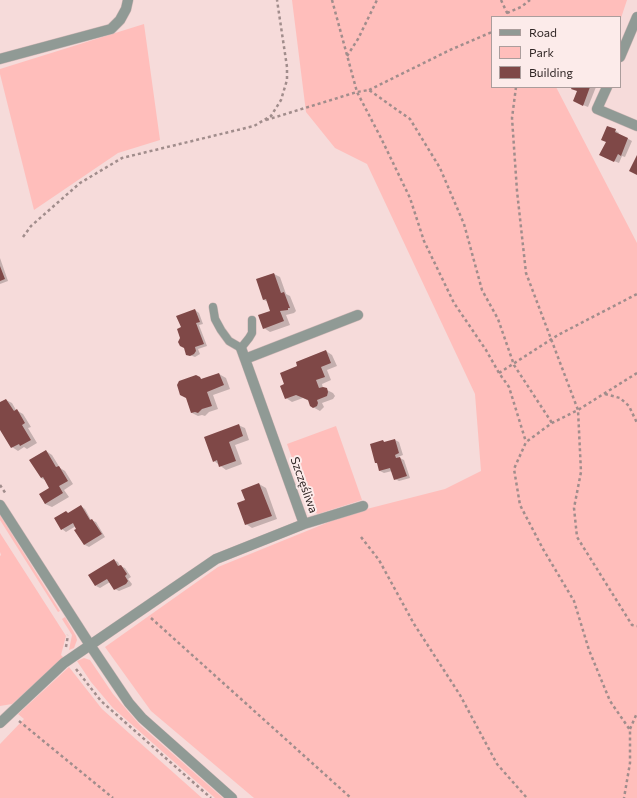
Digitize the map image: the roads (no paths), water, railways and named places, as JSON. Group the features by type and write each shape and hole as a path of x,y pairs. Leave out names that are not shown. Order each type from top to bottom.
{"street":[{"path":"0,59 110,29 120,20 126,9 128,0"},
{"path":"621,55 637,17"},
{"path":"607,88 597,109 637,126"},
{"path":"245,359 358,315"},
{"name":"Szczęśliwa","path":"0,723 64,663 216,559 304,524 241,348"},
{"path":"0,504 122,695 135,711 232,798"},
{"path":"304,524 363,506"}],"lane":[{"path":"213,307 215,320 221,330 229,341 241,348 249,338 253,326 252,320"}]}
